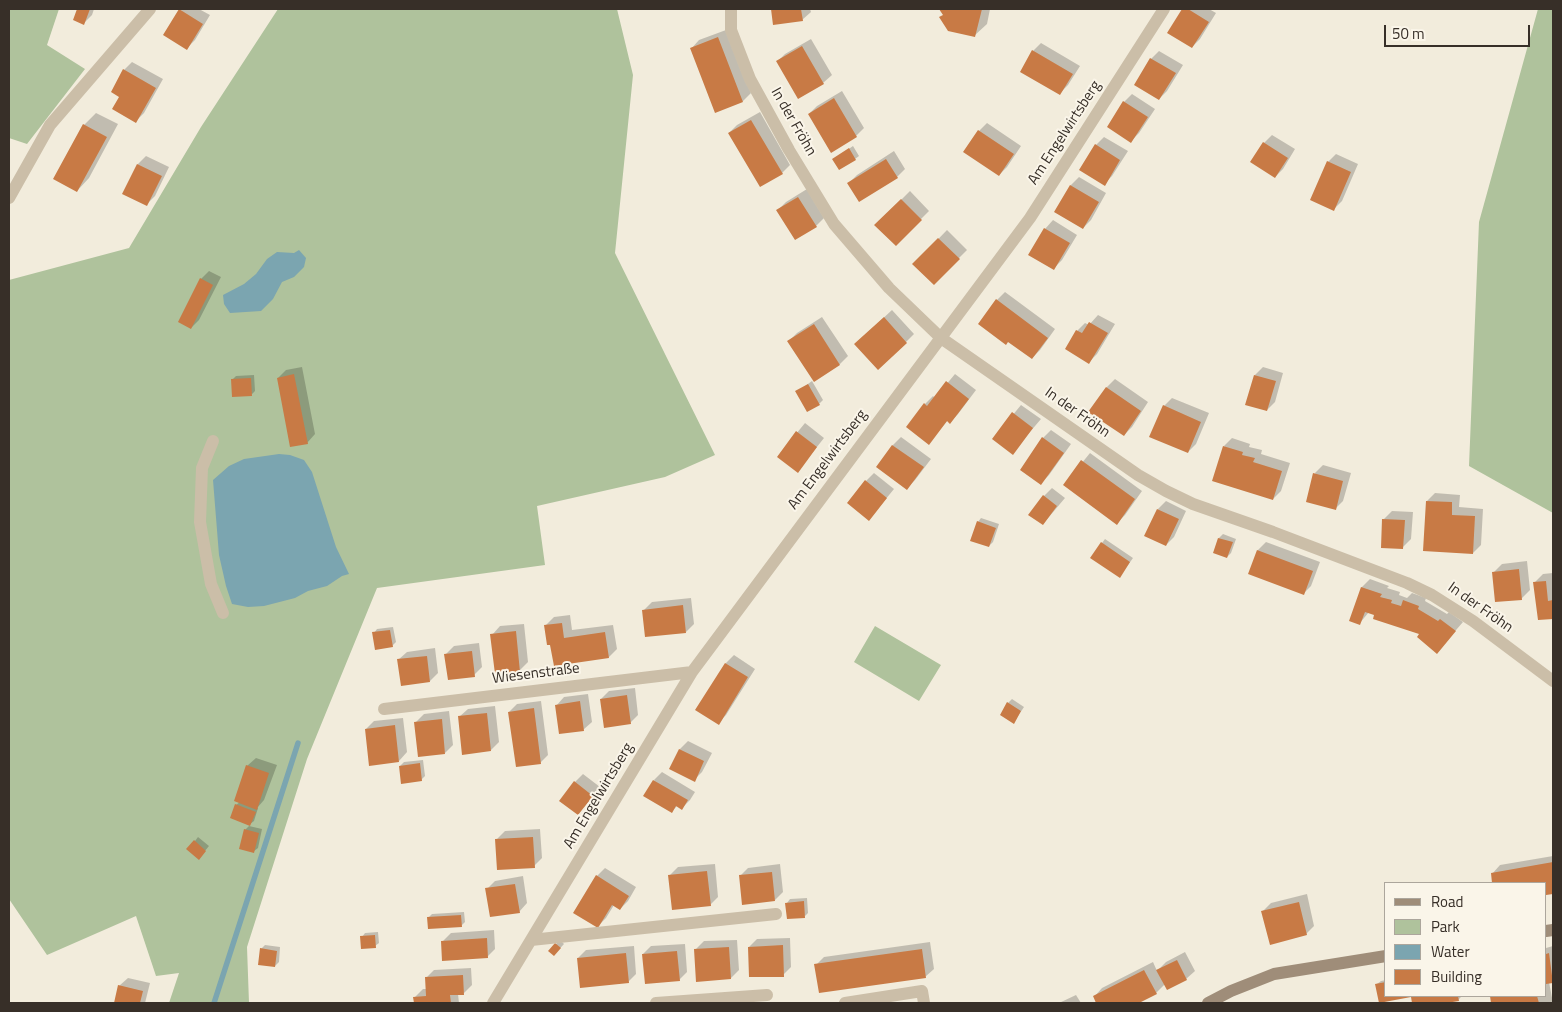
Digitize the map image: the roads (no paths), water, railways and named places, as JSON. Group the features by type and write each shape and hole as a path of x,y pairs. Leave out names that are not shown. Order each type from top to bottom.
{"main road":[{"path":"1208,1003 1231,991 1274,974 1384,956"}],"street":[{"path":"9,198 50,125 150,9"},
{"name":"In der Fröhn","path":"731,9 731,30 750,79 789,150 834,224 889,288 941,338 1138,475 1166,491 1194,504 1407,583 1432,595 1473,620 1553,681"},
{"name":"Am Engelwirtsberg","path":"493,1003 692,672 1030,218 1164,9"},
{"path":"213,441 202,468 200,522 210,584 223,612"},
{"name":"Wiesenstraße","path":"384,709 692,672"},
{"path":"531,940 776,914"},
{"path":"844,1003 922,991 924,1003"},
{"path":"656,1003 766,995"}],"water":[{"path":"299,250 306,258 304,267 294,277 282,282 273,299 261,311 230,313 224,304 223,295 244,284 256,274 267,259 277,252 294,253"},
{"path":"279,454 290,455 304,460 312,472 336,547 349,574 342,576 327,586 308,591 295,598 264,606 248,607 232,604 219,555 213,480 229,466 244,459"}],"waterway":[{"path":"214,1003 298,743"}]}
